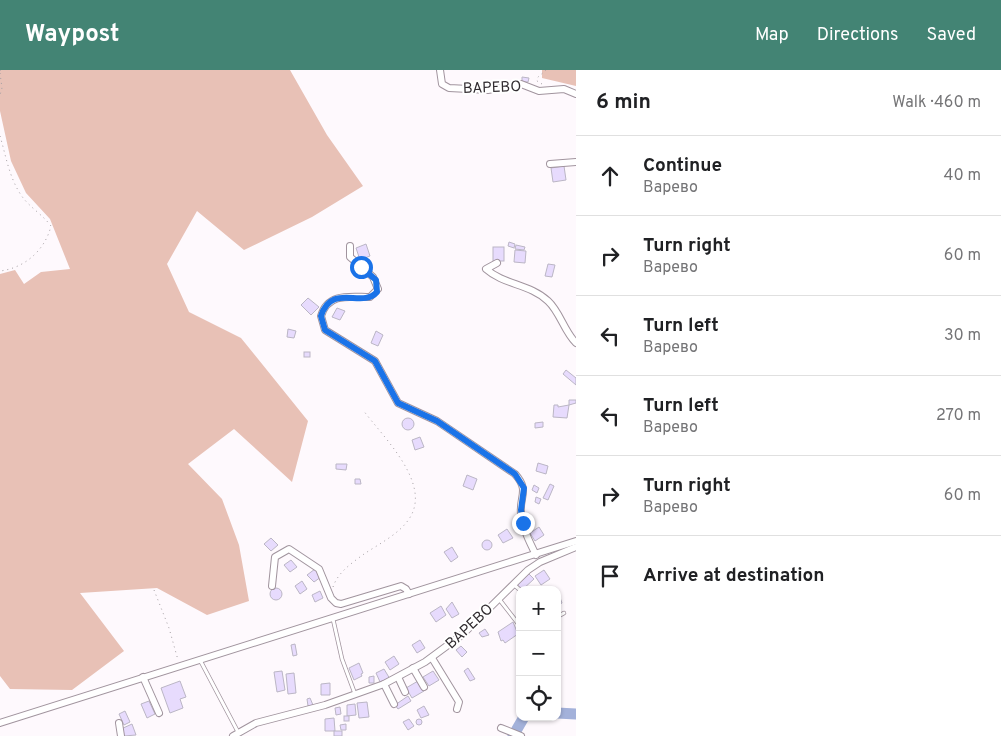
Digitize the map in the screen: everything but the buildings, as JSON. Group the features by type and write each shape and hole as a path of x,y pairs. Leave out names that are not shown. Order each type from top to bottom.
{"street":[{"name":"ВАРЕВО","path":"440,70 442,84 449,88 488,90 521,84 539,90 564,89 576,94"},
{"path":"550,164 576,162"},
{"path":"350,246 350,257 373,277 378,289 370,297 338,297 328,303 321,316 325,330 375,361 398,403 437,421 515,474 523,484 522,516 525,532 536,555"},
{"path":"496,263 486,269 496,277 536,292 549,301 576,343"},
{"path":"0,723 576,541"},
{"name":"ВАРЕВО","path":"236,734 256,723 355,695 398,677 432,658 463,634 513,584 540,562 576,547"},
{"path":"272,586 275,557 289,549 319,569 334,602 340,604 400,586 406,589 409,594"},
{"path":"432,658 459,702 457,709"},
{"path":"413,668 424,687"},
{"path":"398,677 405,692"},
{"path":"143,678 159,713"},
{"path":"384,684 394,704"},
{"path":"119,723 121,736"},
{"path":"501,728 521,736"}],"lane":[{"path":"498,599 516,621"},
{"path":"333,618 342,659 355,695"},
{"path":"200,659 236,734"}],"path":[{"name":"ВАРЕВО","path":"545,84 540,84 537,78 546,70"},
{"path":"0,71 2,88 0,95"},
{"path":"0,136 11,176 22,196 51,226 48,239 36,254 9,270 0,271"},
{"path":"330,595 335,580 347,567 408,520 417,500 415,484 408,470 363,410"},
{"path":"154,590 169,628 180,666"}],"shaded area":[{"path":"0,70 290,70 327,135 363,186 312,217 244,250 197,211 167,264 189,312 241,338 308,421 292,482 234,429 188,464 222,499 239,545 249,601 207,615 157,588 80,593 124,651 72,690 10,689 0,676 0,274 15,270 24,284 41,272 70,269 50,219 26,193 11,161 0,111"},
{"path":"542,70 576,70 576,86 542,78"}],"waterway":[{"path":"561,713 576,714"},
{"path":"513,736 522,721"}],"route":[{"path":"361,267 376,280 377,292 370,297 338,297 334,299 328,303 322,312 322,326 327,333 351,346 379,365 389,389 398,403 437,421 515,474 524,488 521,506 523,523"}]}
